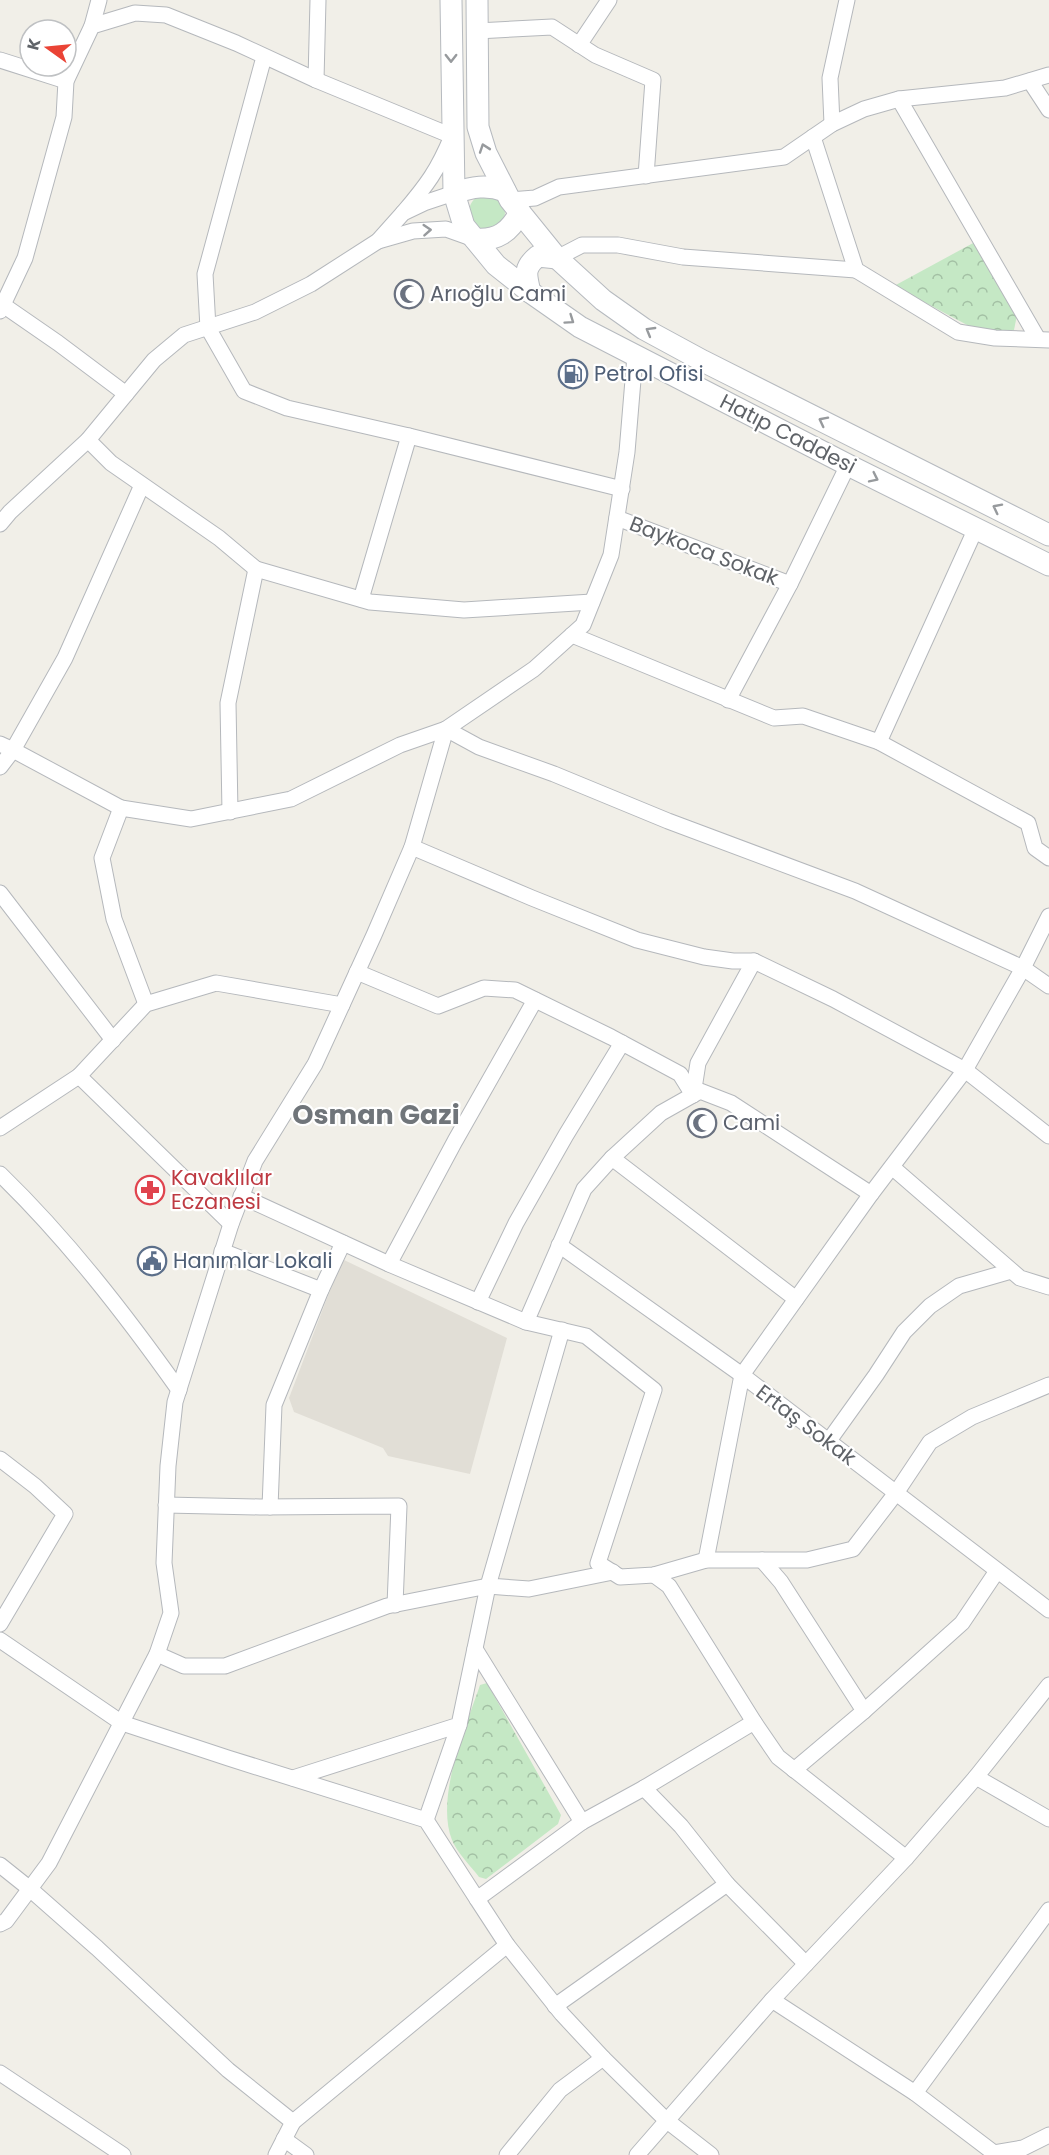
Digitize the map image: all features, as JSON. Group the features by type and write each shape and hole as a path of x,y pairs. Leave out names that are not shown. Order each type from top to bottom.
{"main road":[{"name":"Hatıp Caddesi","path":"451,0 454,193 464,226 496,265 580,327 1049,565"},
{"name":"Hatıp Caddesi","path":"477,0 478,127 486,153 511,201 557,258 603,300 644,328 704,361 1049,535"},
{"path":"454,193 490,186 511,201 504,234 495,238 475,240"},
{"path":"530,292 526,275 529,263 538,256 557,258"}],"street":[{"path":"99,0 92,26 66,81 64,117 25,258 1,308 58,343 126,394"},
{"path":"316,80 318,0"},
{"path":"579,45 609,0"},
{"path":"832,124 830,78 847,0"},
{"path":"0,524 87,440 154,360 184,335 255,312 311,284 378,241 404,213 440,165 452,136 166,15 135,13 92,26"},
{"path":"477,31 552,27 595,55 652,80 646,176"},
{"path":"264,57 205,274 208,328 243,391 288,408 409,435 622,489"},
{"path":"0,60 66,81"},
{"path":"511,201 535,198 559,187 784,157 832,124 864,109 899,99 1005,88 1049,75"},
{"path":"1030,81 1049,110"},
{"path":"899,99 1044,339"},
{"path":"813,137 856,270"},
{"path":"404,213 424,203 454,193"},
{"path":"378,241 413,231 446,229 475,240"},
{"path":"557,258 582,245 618,245 683,257 856,270 958,332 994,338 1044,339"},
{"path":"7,747 122,808 191,819 291,799 400,745 446,729 534,669 583,625 611,555 622,489 635,356"},
{"path":"361,599 409,435"},
{"path":"87,440 111,463 219,538 256,569 361,599 464,610 592,602"},
{"path":"728,700 790,584 848,465"},
{"path":"0,767 7,747 65,658 142,484"},
{"name":"Baykoca Sokak","path":"617,518 790,584"},
{"path":"879,742 976,528"},
{"path":"230,812 228,703 256,569"},
{"path":"572,635 774,718 803,716 879,742 1028,823 1035,848 1049,858"},
{"path":"0,1923 6,1921 49,1863 158,1654 171,1613 164,1563 169,1455 175,1402 222,1251 255,1161 315,1064 412,847 446,729"},
{"path":"446,729 479,747 855,891 1023,968 1049,986"},
{"path":"122,808 102,858 114,919 146,1005"},
{"path":"412,847 637,940 704,957 754,961 833,999 965,1070 1049,1136"},
{"path":"0,893 113,1040"},
{"path":"706,1560 742,1375 871,1194 965,1070 1023,968 1049,916"},
{"path":"693,1095 698,1063 754,961"},
{"path":"357,972 438,1006 484,988 515,990 680,1074 693,1095"},
{"path":"0,1128 79,1076 146,1005 216,983 342,1005"},
{"path":"389,1264 535,1000"},
{"path":"478,1302 516,1222 622,1043"},
{"path":"79,1076 231,1224"},
{"path":"526,1322 584,1189 612,1158 661,1113 700,1091 731,1103 871,1194"},
{"path":"612,1158 796,1299"},
{"path":"892,1167 1020,1278 1049,1287"},
{"path":"0,1174 36,1209 129,1320 179,1390"},
{"path":"242,1196 389,1264 526,1322 586,1336 654,1390 598,1563 620,1577 654,1575 706,1560 807,1560 853,1549 896,1493 930,1442 972,1417 1049,1384"},
{"path":"270,1507 274,1405 321,1290 343,1243"},
{"name":"Ertaş Sokak","path":"560,1245 742,1375 1049,1610"},
{"path":"222,1251 321,1290"},
{"path":"828,1442 904,1332 930,1306 959,1286 1011,1271"},
{"path":"426,1820 459,1725 488,1586 562,1330"},
{"path":"0,1459 35,1486 65,1514 0,1624"},
{"path":"166,1505 399,1506 395,1605"},
{"path":"762,1560 781,1582 864,1711"},
{"path":"794,1770 962,1623 997,1571"},
{"path":"158,1654 184,1666 225,1666 395,1605 488,1586 529,1589 613,1572"},
{"path":"654,1575 669,1586 778,1757 906,1858"},
{"path":"0,1640 122,1723 426,1820 507,1945 555,2006 603,2058 666,2120 711,2155"},
{"path":"475,1649 582,1822"},
{"path":"638,2155 772,2000 906,1858 976,1777 1049,1685"},
{"path":"477,1899 582,1822 754,1722"},
{"path":"293,1778 459,1725"},
{"path":"976,1777 1049,1820"},
{"path":"644,1788 681,1826 727,1884 806,1964"},
{"path":"0,1865 97,1948 228,2070 293,2122"},
{"path":"555,2006 727,1884"},
{"path":"915,2093 1049,1910"},
{"path":"276,2155 293,2122 507,1945"},
{"path":"772,2000 915,2093 994,2154 1023,2148 1049,2135"},
{"path":"507,2155 560,2090 603,2058"},
{"path":"0,2073 123,2155"},
{"path":"284,2139 306,2155"}],"shaded area":[{"path":"342,1259 507,1338 470,1474 388,1456 383,1448 294,1412 289,1398"}],"green space":[{"path":"487,194 500,199 505,212 500,225 487,230 474,225 469,212 474,199"},
{"path":"975,242 1018,310 1014,330 994,332 969,326 894,286"},
{"path":"487,1683 561,1815 558,1824 486,1879 479,1877 454,1845 448,1823 447,1804 454,1762 480,1685"}],"place":[{"name":"Arıoğlu Cami","path":"409,294"},
{"name":"Petrol Ofisi","path":"573,374"},
{"name":"Cami","path":"702,1123"},
{"name":"Kavaklılar Eczanesi","path":"150,1190"},
{"name":"Hanımlar Lokali","path":"152,1261"}],"district":[{"name":"Osman Gazi","path":"376,1115"}]}
